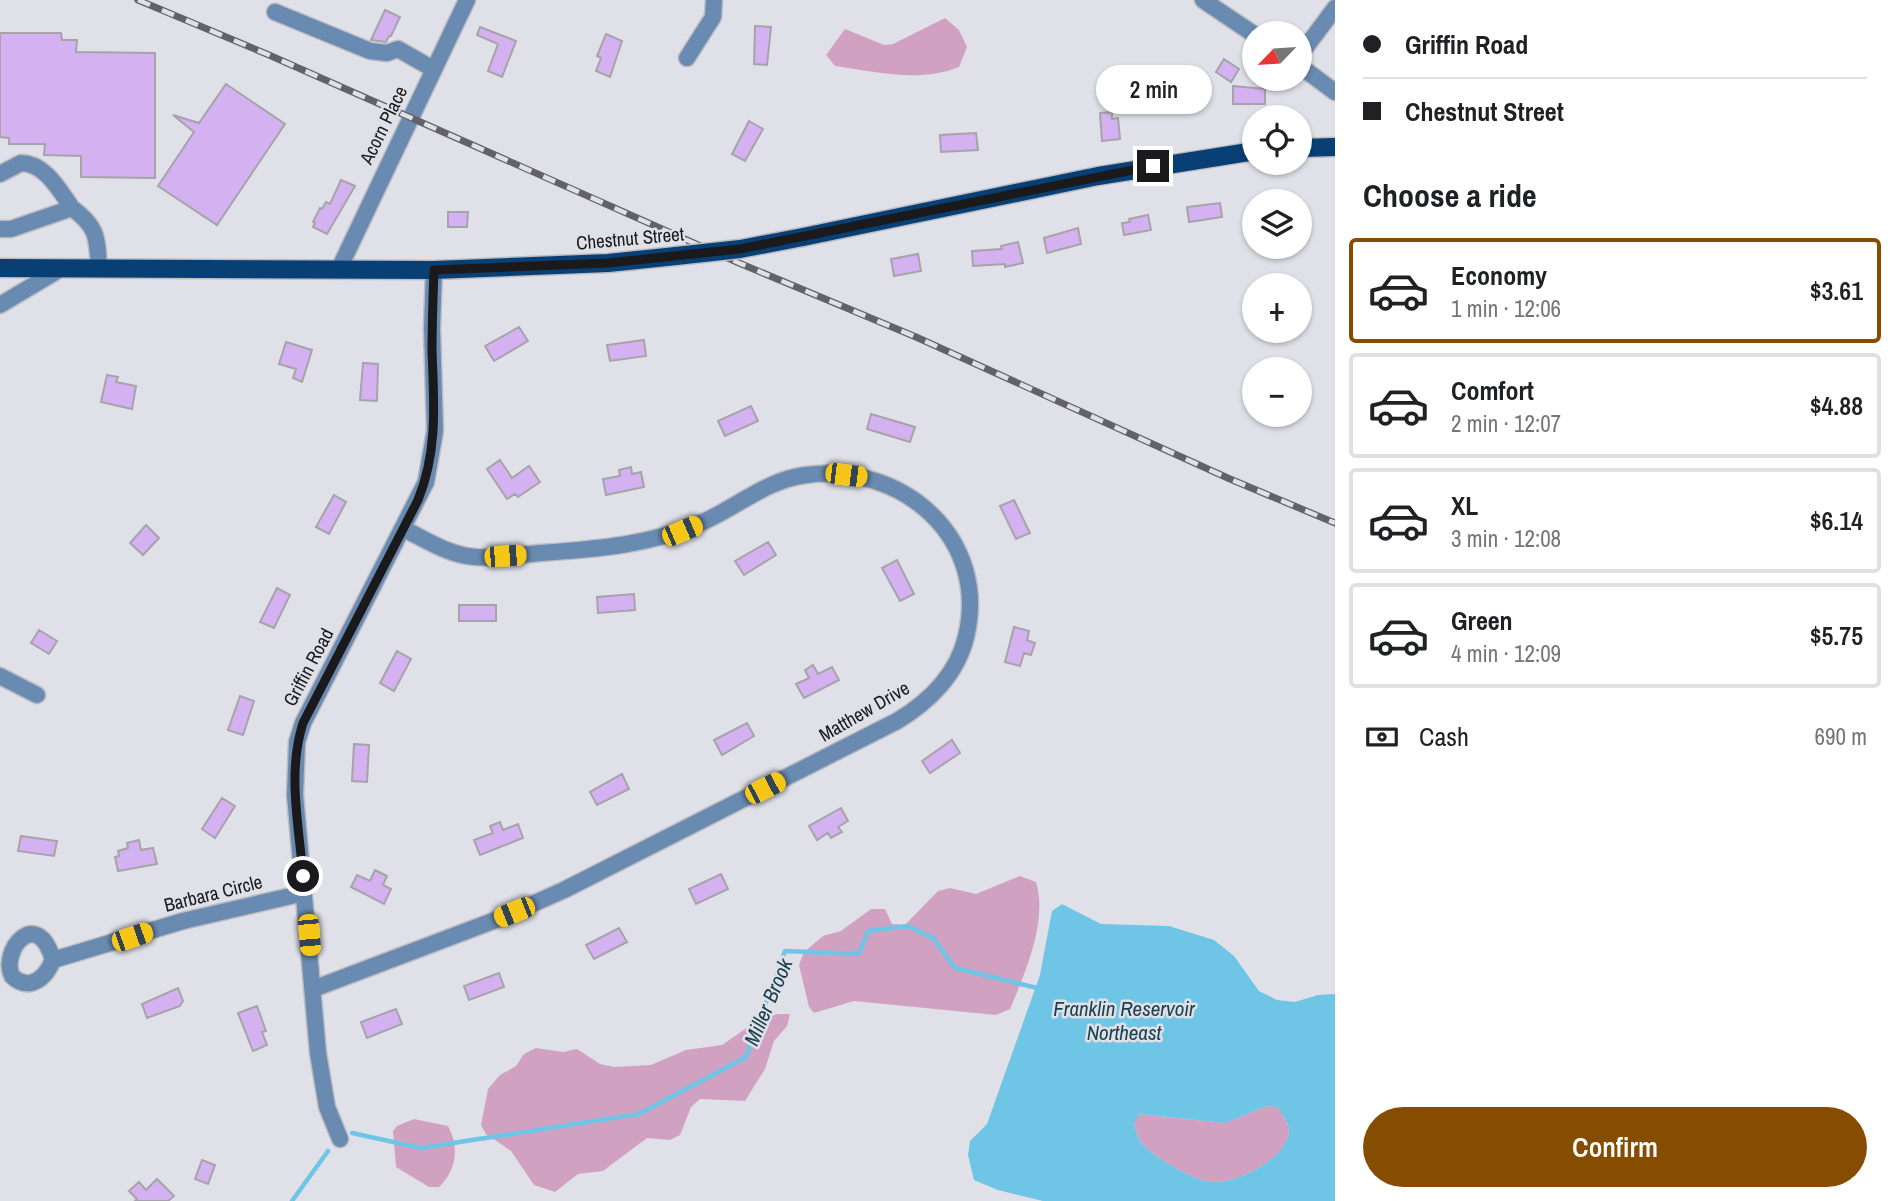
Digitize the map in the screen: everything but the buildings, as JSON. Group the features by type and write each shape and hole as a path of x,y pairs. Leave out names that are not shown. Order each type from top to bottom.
{"main road":[{"path":"1312,148 1335,147"},
{"name":"Chestnut Street","path":"0,268 434,270 608,263 740,249 1098,176 1242,153"}],"street":[{"name":"Acorn Place","path":"339,268 467,0"},
{"path":"687,58 713,18 714,0"},
{"path":"1203,0 1242,26"},
{"path":"1312,39 1335,8"},
{"path":"275,12 370,51 387,53 398,49 433,69"},
{"path":"1312,75 1335,92"},
{"path":"0,174 15,164 27,163 38,167 55,184 72,208 88,221 96,234 99,268"},
{"path":"0,229 11,229 72,208"},
{"path":"0,305 62,268"},
{"name":"Griffin Road","path":"340,1139 330,1119 321,1083 295,795 297,742 303,723 426,482 433,447 434,270"},
{"name":"Matthew Drive","path":"313,989 501,918 564,890 897,720 932,696 945,680 959,655 967,630 970,593 963,565 952,541 928,510 910,495 864,477 809,474 787,478 682,531 629,546 486,558 451,552 404,529"},
{"path":"0,676 37,695"},
{"name":"Barbara Circle","path":"53,960 202,915 304,893"}],"shaded area":[{"path":"945,18 959,30 967,47 959,67 944,72 913,75 882,73 835,66 826,55 845,29 884,45 893,44"},
{"path":"1020,876 1036,882 1039,913 1033,947 1010,1009 996,1015 854,1001 814,1013 809,1007 799,965 804,952 823,936 841,931 871,909 885,909 892,924 905,925 938,891 950,888 976,894"},
{"path":"777,1014 790,1014 787,1026 774,1041 765,1069 745,1101 700,1099 691,1107 680,1135 670,1140 647,1138 603,1171 578,1174 555,1192 534,1185 511,1151 486,1134 481,1125 488,1089 500,1075 516,1066 524,1054 536,1048 563,1052 577,1049 600,1064 614,1067 651,1065 686,1050 722,1045 754,1023"},
{"path":"1266,1106 1277,1107 1285,1118 1289,1131 1286,1141 1271,1160 1260,1167 1235,1179 1223,1181 1205,1181 1165,1162 1142,1144 1134,1124 1138,1114 1226,1123"},
{"path":"414,1119 448,1126 452,1134 454,1158 449,1174 439,1187 429,1187 396,1167 393,1131 397,1126"}],"water":[{"name":"Franklin Reservoir Northeast","path":"1062,904 1101,924 1169,926 1214,940 1234,956 1259,991 1277,1000 1295,1002 1318,995 1335,994 1335,1201 1043,1201 998,1190 974,1180 968,1155 970,1141 987,1124 1040,975 1052,911","holes":["1266,1106 1277,1107 1287,1121 1289,1131 1280,1151 1271,1160 1247,1174 1223,1181 1205,1181 1165,1162 1142,1144 1134,1124 1139,1114 1226,1123"]}],"waterway":[{"name":"Miller Brook","path":"352,1133 421,1148 639,1114 746,1057 785,951 859,954 868,931 908,926 933,938 955,968 1037,988"},
{"name":"Miller Brook","path":"292,1201 328,1151"}],"railway":[{"path":"138,0 269,55 739,263 916,337 1230,479 1335,523"}],"route":[{"path":"303,876 295,795 297,742 303,723 418,500 430,464 435,431 432,327 434,270 608,263 740,249 1153,166"}]}
